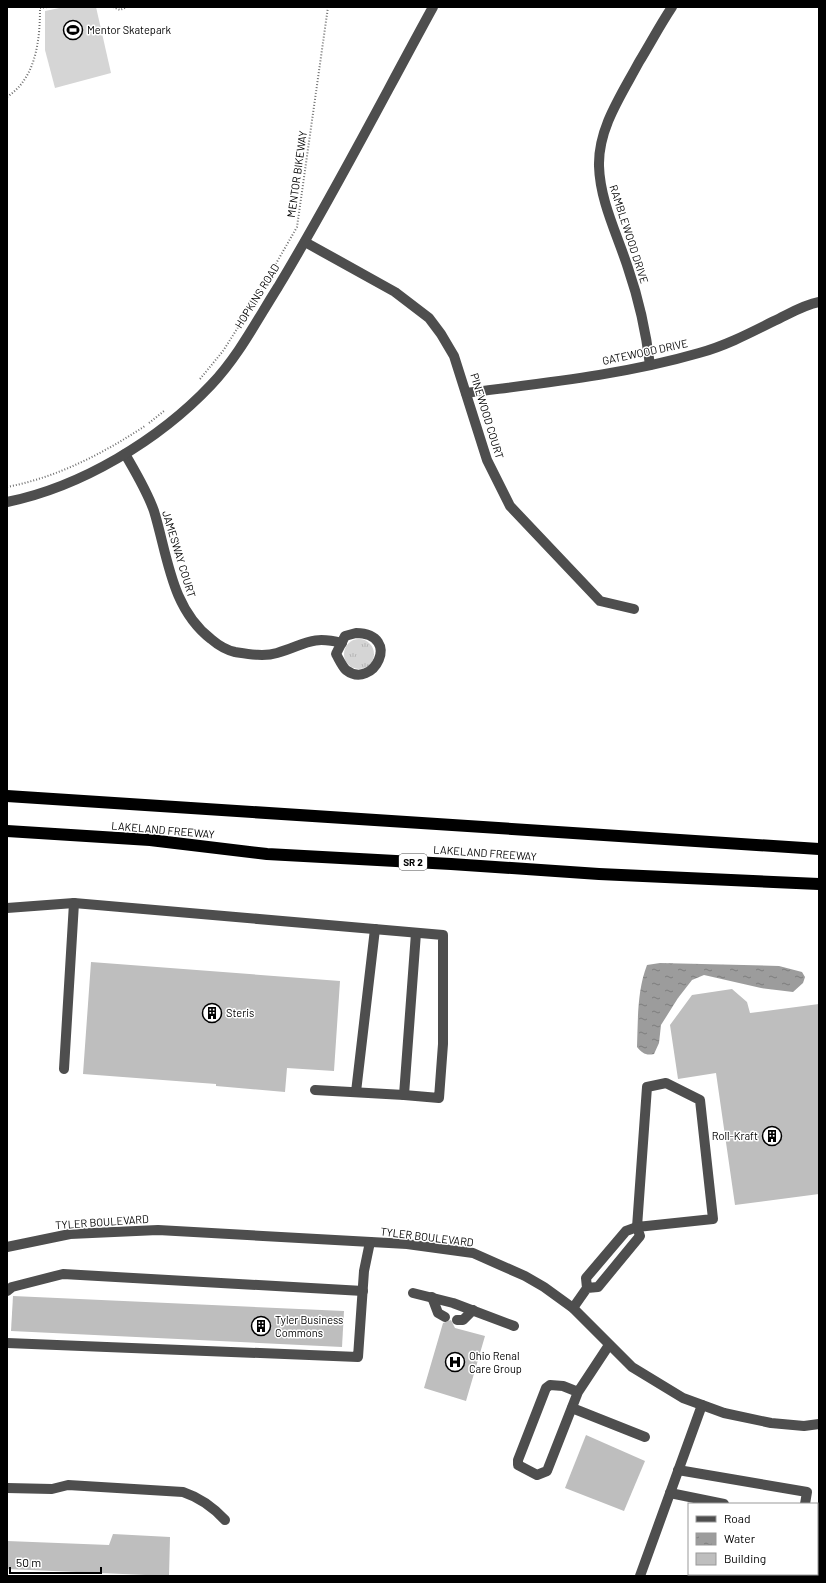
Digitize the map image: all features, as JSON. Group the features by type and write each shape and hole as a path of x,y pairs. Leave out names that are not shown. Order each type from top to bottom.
{"highway":[{"name":"LAKELAND FREEWAY","path":"7,796 678,842 819,849"},
{"name":"LAKELAND FREEWAY","path":"7,831 150,840 267,854 599,874 819,884"}],"street":[{"name":"HOPKINS ROAD","path":"7,502 53,490 125,454 179,415 212,384 250,331 305,242 433,7"},
{"name":"RAMBLEWOOD DRIVE","path":"650,366 642,315 628,268 605,204 599,165 601,142 607,123 633,73 672,7"},
{"name":"PINEWOOD COURT","path":"305,242 395,292 429,318 454,356 487,460 510,506 600,600 634,609"},
{"name":"GATEWOOD DRIVE","path":"466,393 557,381 650,366 700,353 753,331 801,308 819,302"},
{"name":"JAMESWAY COURT","path":"125,454 140,480 153,510 178,596 187,615 198,629 219,645 233,651 255,655 276,653 311,640 324,639 342,643"},
{"path":"356,633 366,633 374,637 378,642 381,656 377,664 368,672 353,674 346,670 336,654 342,643 345,636 356,633"},
{"path":"7,908 74,903 443,935 443,1044 439,1098 315,1090"},
{"path":"64,1069 74,903"},
{"path":"356,1092 375,929"},
{"path":"404,1095 416,933"},
{"path":"572,1308 587,1288 586,1278 626,1230 637,1227 713,1218 700,1100 666,1083 647,1087 637,1227 640,1236 598,1287 587,1288"},
{"name":"TYLER BOULEVARD","path":"7,1247 70,1234 158,1230 406,1244 472,1253 525,1276 572,1308 632,1367 682,1398 724,1413 771,1423 804,1426 819,1424"},
{"path":"7,1344 358,1357 362,1291 370,1242"},
{"path":"7,1291 12,1287 63,1274 362,1291"},
{"path":"413,1292 432,1296 514,1326"},
{"path":"432,1296 438,1313 445,1317"},
{"path":"458,1320 463,1320 472,1310"},
{"path":"578,1392 563,1386 550,1385 546,1388 518,1460 518,1465 521,1468 537,1475 546,1471 578,1392 609,1345"},
{"path":"640,1576 702,1405"},
{"path":"572,1408 645,1436"},
{"path":"678,1470 807,1492 805,1503"},
{"path":"7,1488 52,1489 68,1485 184,1492 196,1497 214,1508 225,1520"},
{"path":"670,1493 719,1503"}],"path":[{"path":"7,97 25,82 38,44 40,8 47,7"},
{"path":"112,7 120,10 127,7"},
{"name":"MENTOR BIKEWAY","path":"196,384 222,351 251,307 297,226 328,7"},
{"path":"7,487 62,471 106,451 169,408"}],"green space":[{"name":"Mentor Skatepark","path":"64,7 96,7 111,73 55,88 45,50 45,11"},
{"path":"359,639 365,640 373,648 373,660 365,668 359,669 353,668 345,660 344,654 345,648 353,640"}],"water":[{"path":"660,963 779,966 802,972 805,977 803,983 793,992 761,988 704,975 692,980 678,998 661,1025 659,1043 654,1054 649,1055 642,1052 637,1047 641,985 647,965"}],"building":[{"name":"Steris","path":"91,962 340,981 334,1071 287,1068 285,1092 216,1086 216,1084 83,1074"},
{"name":"Roll-Kraft","path":"732,989 747,1002 750,1013 819,1004 819,1194 735,1205 716,1073 678,1079 670,1025 692,995"},
{"path":"13,1296 344,1311 342,1347 11,1331"},
{"name":"Ohio Renal Care Group","path":"451,1320 455,1328 485,1336 466,1401 424,1388 443,1323"},
{"path":"586,1435 645,1461 624,1511 565,1488"},
{"path":"113,1534 170,1537 169,1576 7,1569 7,1541 109,1545"}],"place":[{"name":"Mentor Skatepark","path":"73,30"},
{"name":"Steris","path":"212,1013"},
{"name":"Roll-Kraft","path":"772,1136"},
{"name":"Tyler Business Commons","path":"261,1326"},
{"name":"Ohio Renal Care Group","path":"455,1362"}]}
